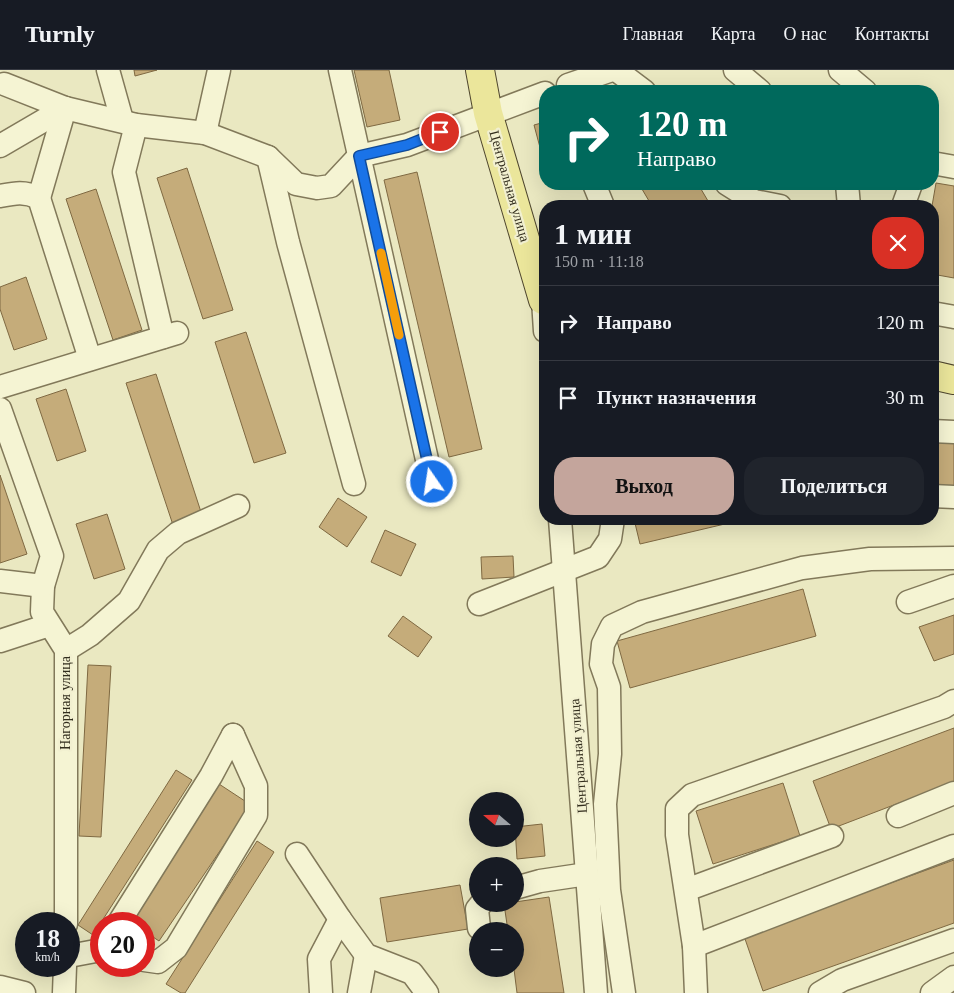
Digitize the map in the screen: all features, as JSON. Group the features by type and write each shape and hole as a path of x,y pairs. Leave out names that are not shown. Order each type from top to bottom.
{"main road":[{"name":"Центральная улица","path":"480,70 488,113 539,284"},
{"path":"939,377 954,380"}],"street":[{"path":"0,387 171,335 124,172 129,122 108,70"},
{"path":"205,133 219,70"},
{"path":"340,70 432,482"},
{"path":"573,85 612,70"},
{"path":"616,70 636,85"},
{"path":"735,70 753,85"},
{"path":"840,70 858,85"},
{"path":"4,84 65,108 129,122 205,133 268,157 296,184 317,188 331,186 359,156 407,145 539,95"},
{"path":"0,146 65,108"},
{"path":"65,108 39,198 90,359"},
{"path":"268,157 288,242 354,484"},
{"path":"939,164 954,167"},
{"path":"737,190 752,200"},
{"path":"0,196 17,192 29,193 39,198"},
{"path":"939,314 954,317"},
{"name":"Нагорная улица","path":"0,409 52,556 43,586 42,612 66,650 66,912"},
{"path":"939,431 954,432"},
{"path":"939,496 954,497"},
{"path":"66,650 90,635 129,601 158,550 178,533 238,506"},
{"name":"Центральная улица","path":"560,525 596,993"},
{"path":"479,604 598,558 610,539 612,525"},
{"path":"624,993 609,890 606,804 610,754 609,688 601,664 603,644 612,626 642,612 802,568 870,559 954,558"},
{"path":"0,581 43,586"},
{"path":"908,602 954,586"},
{"path":"0,641 49,625"},
{"path":"696,993 694,946 677,835 677,809 692,795 944,707 954,701"},
{"path":"126,912 211,776 233,735 256,786 256,815 176,948 158,962 155,962"},
{"path":"898,816 954,793"},
{"path":"686,890 832,836"},
{"path":"694,946 954,846"},
{"path":"297,854 340,920 366,955 412,973 427,993"},
{"path":"524,885 540,881 587,874"},
{"path":"321,993 319,959 340,920"},
{"path":"820,993 842,980 954,940"},
{"path":"359,993 366,955"},
{"path":"64,993 65,977"},
{"path":"932,993 954,977"}],"building":[{"path":"134,70 157,70 135,76"},
{"path":"354,70 389,70 400,120 367,127"},
{"path":"539,124 539,144 534,125"},
{"path":"187,168 233,310 203,319 157,178"},
{"path":"417,172 482,449 449,457 384,180"},
{"path":"939,184 954,186 954,278 939,275 939,200 933,200 935,190 939,190"},
{"path":"96,189 142,330 113,340 66,199"},
{"path":"643,190 702,190 707,200 648,200"},
{"path":"26,277 47,339 14,350 0,309 0,287"},
{"path":"246,332 286,453 254,463 215,342"},
{"path":"156,374 202,515 173,525 126,383"},
{"path":"66,389 86,451 57,461 36,399"},
{"path":"939,439 954,439 954,490 939,490"},
{"path":"0,475 27,554 0,563"},
{"path":"338,498 367,517 347,547 319,527"},
{"path":"107,514 125,569 94,579 76,524"},
{"path":"635,525 721,525 640,544"},
{"path":"385,530 416,544 401,576 371,562"},
{"path":"513,556 514,577 482,579 481,557"},
{"path":"803,589 816,636 630,688 617,641"},
{"path":"954,615 954,654 934,661 919,627"},
{"path":"403,616 432,637 418,657 388,636"},
{"path":"88,665 111,666 101,837 79,836"},
{"path":"954,728 954,782 831,829 813,781"},
{"path":"176,770 192,780 108,912 90,912 90,933 80,926 80,922"},
{"path":"783,783 800,836 713,864 696,811"},
{"path":"219,784 251,805 159,941 155,938 155,912 132,912"},
{"path":"542,824 545,856 524,858 517,857 516,848 524,848 524,826"},
{"path":"257,841 274,852 185,993 181,993 166,984"},
{"path":"954,860 954,923 763,991 744,936"},
{"path":"460,885 468,929 387,942 380,898"},
{"path":"549,897 564,993 517,993 515,977 524,977 524,922 507,922 505,912 524,912 524,901"}],"slow traffic":[{"path":"381,253 399,335"}],"route":[{"path":"432,482 359,156 407,145 440,132"}]}
